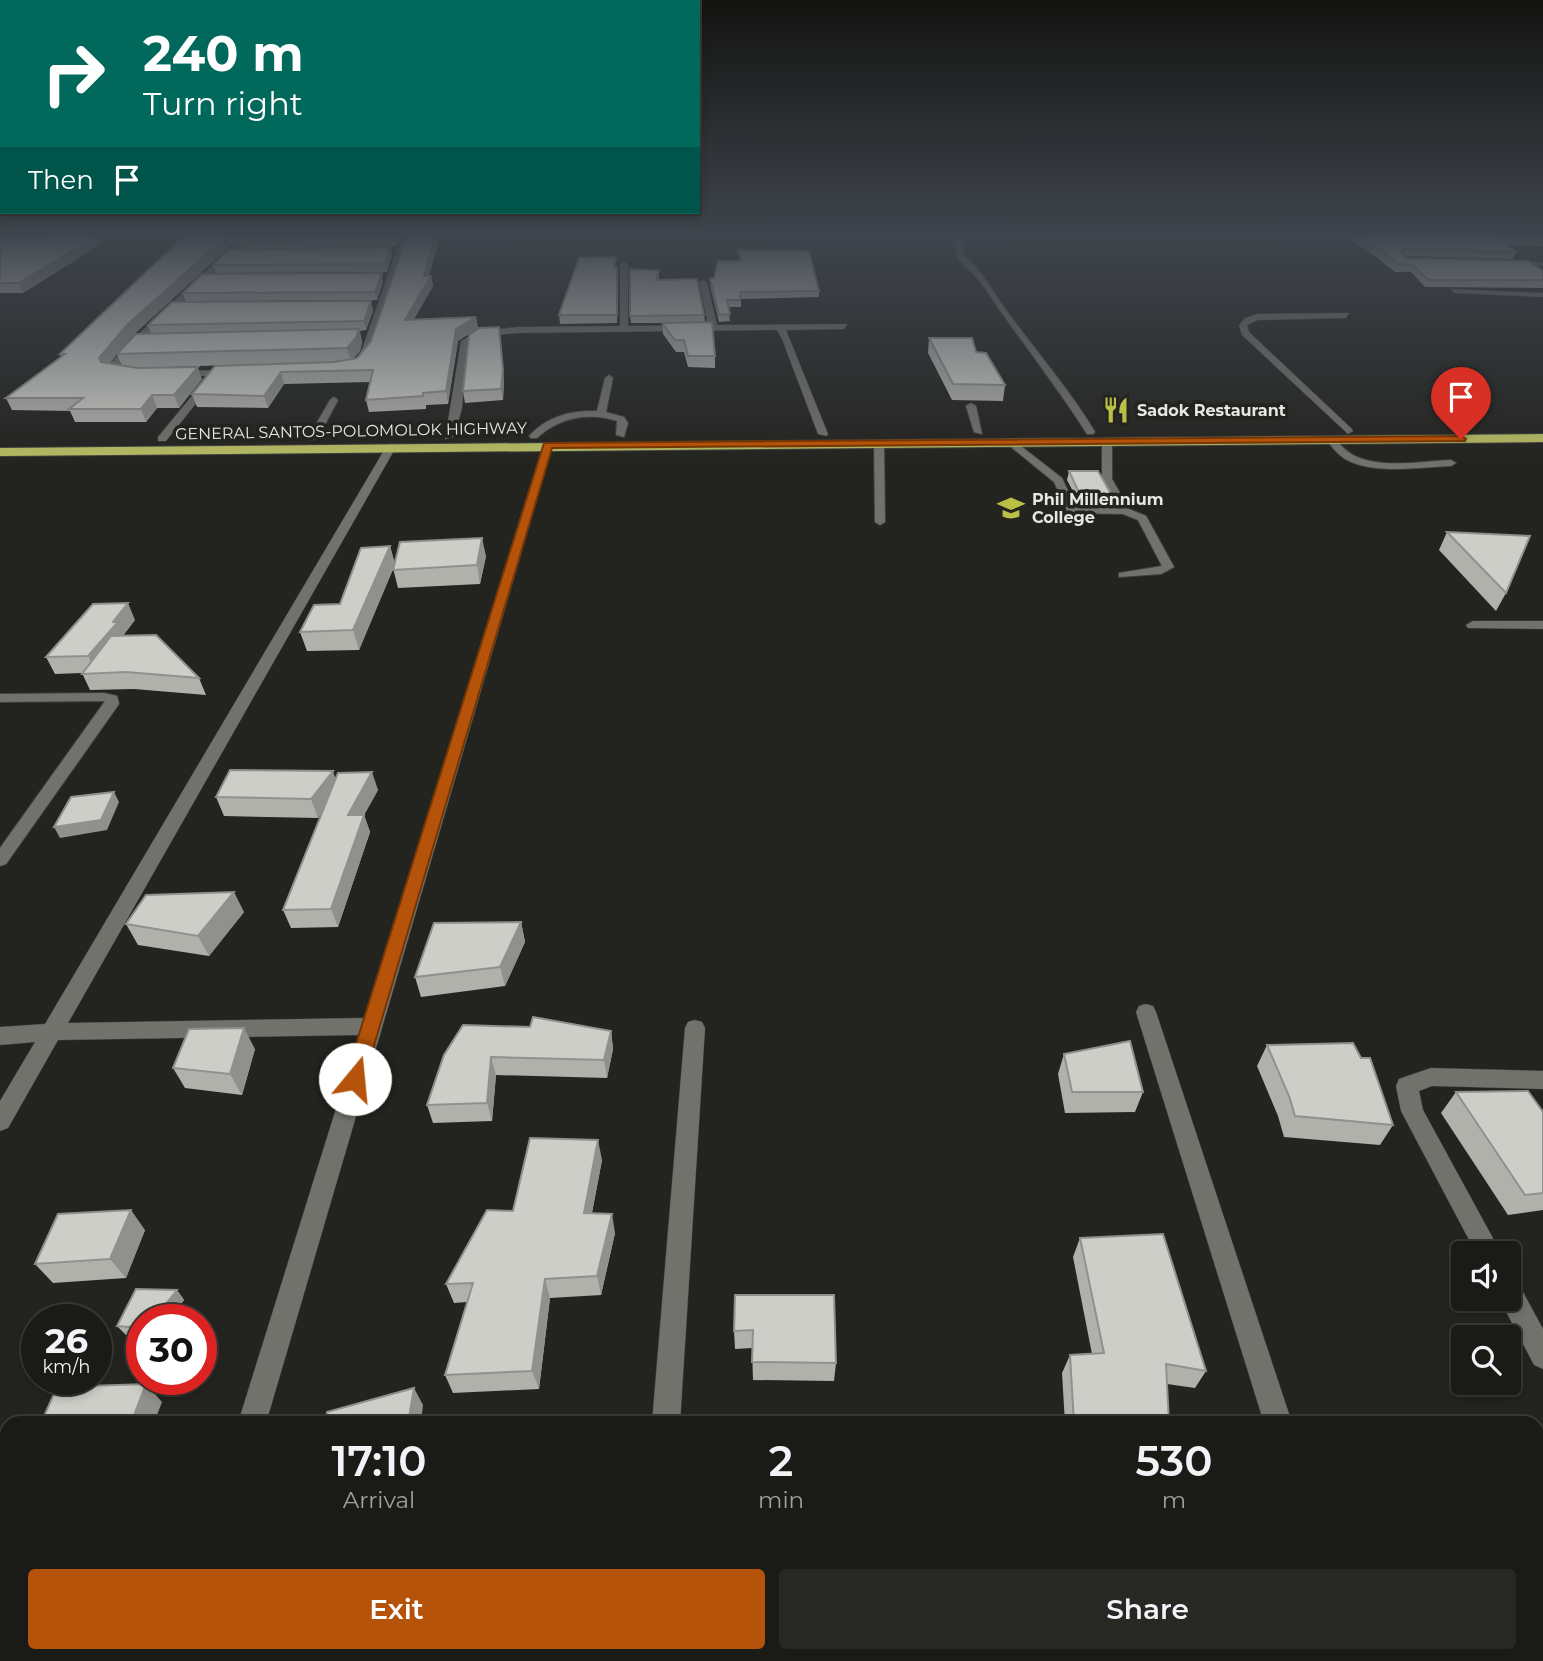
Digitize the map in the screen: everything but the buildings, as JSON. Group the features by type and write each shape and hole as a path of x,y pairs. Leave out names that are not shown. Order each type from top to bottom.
{"highway":[{"path":"0,441 449,437 541,441 621,435 1543,430"},
{"name":"GENERAL SANTOS-POLOMOLOK HIGHWAY","path":"0,452 391,447 541,441 879,443 1543,438"}],"street":[{"path":"134,375 115,374 110,369 167,314"},
{"path":"352,367 360,362 378,314"},
{"path":"624,314 624,328"},
{"path":"710,314 713,328"},
{"path":"1346,315 1257,317 1243,325 1245,333 1348,431"},
{"path":"449,437 457,408 464,343 468,338 485,333 519,330 844,326"},
{"path":"780,327 823,434"},
{"path":"358,336 371,336"},
{"path":"136,341 148,340"},
{"path":"162,439 215,373"},
{"path":"167,374 240,373"},
{"path":"254,1416 541,441"},
{"path":"0,1121 391,447"},
{"path":"1473,625 1543,625"},
{"path":"1146,1012 1276,1416"},
{"path":"0,1036 52,1032 370,1026"},
{"path":"667,1416 695,1028"},
{"path":"1482,1241 1412,1111 1407,1086 1431,1077 1543,1080"},
{"path":"1519,1311 1543,1356"}],"lane":[{"path":"1005,314 1077,407 1090,432"},
{"path":"601,415 609,378"},
{"path":"313,438 334,400"},
{"path":"971,406 979,432"},
{"path":"541,441 542,427 556,419 601,415 621,419 621,435"},
{"path":"1331,439 1345,454 1361,461 1381,464 1451,463"},
{"path":"1107,441 1107,479 1110,493 1125,511 1144,520 1168,566 1161,571 1123,575"},
{"path":"1010,442 1058,480 1069,494 1070,510 1125,511"},
{"path":"879,443 880,522"},
{"path":"0,698 112,699 112,704 0,860"}],"place":[{"name":"Sadok Restaurant","path":"1116,410"},
{"name":"Phil Millennium College","path":"1011,508"}],"route":[{"path":"355,1079 548,446 1461,439"}]}
